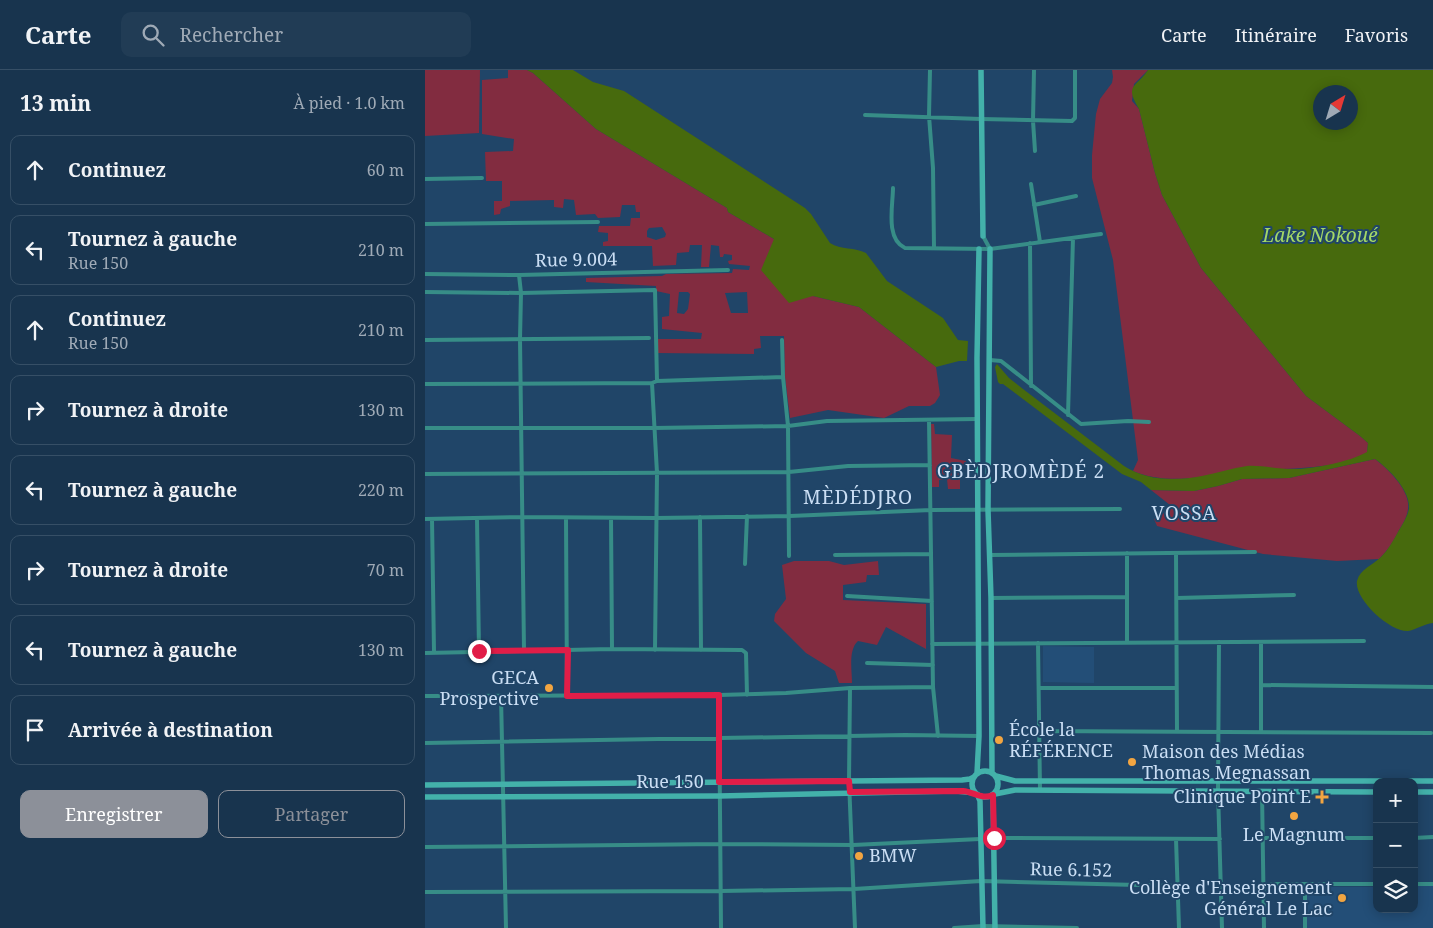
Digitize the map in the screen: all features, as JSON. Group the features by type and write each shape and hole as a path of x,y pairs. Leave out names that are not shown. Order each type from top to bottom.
{"main road":[{"path":"981,70 983,236"},
{"path":"979,248 977,419 979,736 976,775 972,787 980,800 979,839 983,927"},
{"path":"989,249 988,510 994,774 999,785 994,794 995,927"},
{"path":"976,775 984,771 1015,781 1433,781"},
{"name":"Rue 150","path":"425,785 962,780 970,779 976,775"},
{"path":"1320,781 1321,792"},
{"path":"977,794 986,798 1009,790 1373,792"},
{"name":"Rue 150","path":"425,796 504,798 963,791 977,794"},
{"path":"1418,792 1433,792"}],"street":[{"path":"930,70 929,116 933,168 934,248"},
{"path":"1034,70 1033,121 1035,151"},
{"path":"865,114 981,120 1074,120 1075,70"},
{"path":"425,178 482,178"},
{"path":"1031,184 1040,242"},
{"path":"893,188 894,237 897,243 905,248 989,249 1101,234"},
{"path":"1034,205 1076,196"},
{"path":"425,224 598,222"},
{"path":"979,248 983,236"},
{"path":"983,236 989,249"},
{"path":"1068,415 1073,238"},
{"path":"1029,243 1031,386"},
{"name":"Rue 9.004","path":"425,274 519,275 728,270"},
{"path":"519,275 521,292 521,474 524,650"},
{"name":"Rue 9.004","path":"425,292 655,290 657,381"},
{"path":"425,340 649,338"},
{"path":"782,340 783,377 788,426 789,556"},
{"path":"990,360 1001,361 1081,424 1128,421 1149,422"},
{"path":"425,384 652,383 657,381 783,377"},
{"path":"652,383 657,472 655,650"},
{"path":"425,428 788,426 827,421 977,419"},
{"path":"929,420 933,687 938,736"},
{"path":"425,474 789,472 849,466 930,465"},
{"path":"425,519 522,517 656,518 790,516 931,510 1120,509"},
{"path":"745,564 747,516"},
{"path":"700,517 701,650"},
{"path":"477,518 479,651"},
{"path":"566,518 567,696"},
{"path":"611,518 611,650"},
{"path":"432,519 433,652"},
{"path":"990,555 1255,552"},
{"path":"1127,553 1127,642"},
{"path":"1176,553 1177,732"},
{"path":"835,555 931,554"},
{"path":"1177,598 1294,595"},
{"path":"847,596 932,601"},
{"path":"991,598 1127,597"},
{"path":"932,644 1364,641"},
{"path":"1219,642 1218,791 1222,928"},
{"path":"1261,642 1261,732"},
{"path":"1038,643 1040,790"},
{"path":"425,652 524,650 745,651 747,694"},
{"path":"867,663 933,665"},
{"path":"1261,685 1433,687"},
{"path":"425,696 719,695 850,688 933,687"},
{"path":"850,688 849,781 855,928"},
{"path":"1039,688 1176,688"},
{"path":"719,695 721,928"},
{"path":"501,696 506,928"},
{"path":"1039,731 1431,733"},
{"path":"425,743 850,736 979,736"},
{"path":"1261,791 1264,928"},
{"path":"1418,838 1433,837"},
{"path":"994,838 1220,839"},
{"path":"1262,838 1373,838"},
{"path":"425,847 504,845 853,845 979,839"},
{"path":"1176,839 1179,928"},
{"name":"Rue 6.152","path":"425,892 854,889 981,881 1178,886"},
{"path":"1263,884 1373,884"},
{"path":"1305,884 1305,928"},
{"path":"1418,884 1433,884"},
{"path":"954,928 1077,928"}],"shaded area":[{"path":"425,70 480,70 479,133 425,136"},
{"path":"508,70 527,70 533,73 596,129 727,208 728,212 774,239 813,296 859,307 936,367 940,395 935,403 930,406 909,406 884,418 828,410 790,418 785,377 784,336 760,336 761,348 754,349 754,354 656,353 654,339 701,339 702,333 662,329 662,317 669,316 670,294 656,291 656,286 586,282 586,278 732,273 733,269 749,270 750,266 729,264 728,261 732,260 732,255 724,254 723,257 720,257 719,246 711,245 709,267 701,267 702,245 690,245 689,252 677,253 676,265 653,266 652,246 603,246 603,242 608,241 608,233 598,232 599,226 630,226 631,218 640,218 640,212 636,212 635,205 622,205 620,217 598,218 595,214 576,215 574,200 564,199 563,208 554,207 554,200 510,201 510,206 501,209 500,214 494,215 494,201 502,201 502,181 486,181 485,152 513,151 514,139 482,134 482,80 508,78","holes":["662,227 666,234 665,237 656,240 647,237 649,228","679,292 688,292 690,294 688,309 684,314 677,313","747,292 748,313 731,313 725,293"]},
{"path":"1112,70 1148,70 1134,84 1132,101 1139,109 1162,195 1201,268 1306,396 1368,443 1367,453 1336,464 1303,468 1231,471 1192,478 1157,478 1133,471 1138,460 1113,260 1092,178 1096,114 1100,99 1112,83"},
{"path":"931,424 934,424 935,434 952,435 951,458 966,461 965,464 960,465 960,489 948,489 947,479 939,480 939,487 932,487"},
{"path":"1375,459 1397,481 1408,502 1406,518 1390,546 1379,559 1337,561 1263,554 1157,526 1154,519 1169,510 1170,505 1151,490 1194,491 1242,479 1289,478"},
{"path":"794,561 829,561 844,565 878,561 879,575 867,575 866,582 843,585 843,600 926,604 926,649 886,627 877,645 858,641 852,655 852,683 839,683 835,671 806,653 774,621 775,614 786,599 782,565"},
{"path":"1043,646 1094,647 1094,683 1043,682"},
{"name":"Collège d'Enseignement Général Le Lac","path":"1418,886 1433,886 1433,928 1307,928 1306,887 1373,887 1373,913 1418,913"}],"water":[{"path":"527,70 573,70 593,82 624,91 805,208 830,243 866,253 887,281 943,318 958,340 968,341 967,361 959,361 936,367 859,307 813,296 789,303 761,270 774,239 728,212 727,208 596,129 533,73"},
{"name":"Lake Nokoué","path":"1148,70 1433,70 1433,623 1408,631 1401,630 1383,620 1361,597 1357,581 1361,573 1381,557 1388,548 1405,520 1409,508 1406,494 1402,487 1392,474 1375,459 1289,478 1242,479 1194,491 1151,490 1141,482 1122,474 998,382 995,367 997,364 1009,378 1124,466 1142,475 1162,479 1192,478 1247,466 1293,469 1311,468 1341,462 1367,452 1368,443 1306,396 1201,268 1162,195 1139,109 1132,95 1133,87"}],"place":[{"name":"GECA Prospective","path":"549,688"},
{"name":"École la RÉFÉRENCE","path":"999,740"},
{"name":"Maison des Médias Thomas Megnassan","path":"1132,762"},
{"name":"Clinique Point E","path":"1322,797"},
{"name":"Le Magnum","path":"1294,816"},
{"name":"BMW","path":"859,856"},
{"name":"Collège d'Enseignement Général Le Lac","path":"1342,898"}],"district":[{"name":"GBÈDJROMÈDÉ 2","path":"1021,471"},
{"name":"MÈDÉDJRO","path":"858,497"},
{"name":"VOSSA","path":"1184,513"}],"route":[{"path":"479,651 568,650 567,696 719,695 719,782 849,781 850,792 963,791 975,793 986,798 993,795 994,838"}]}
